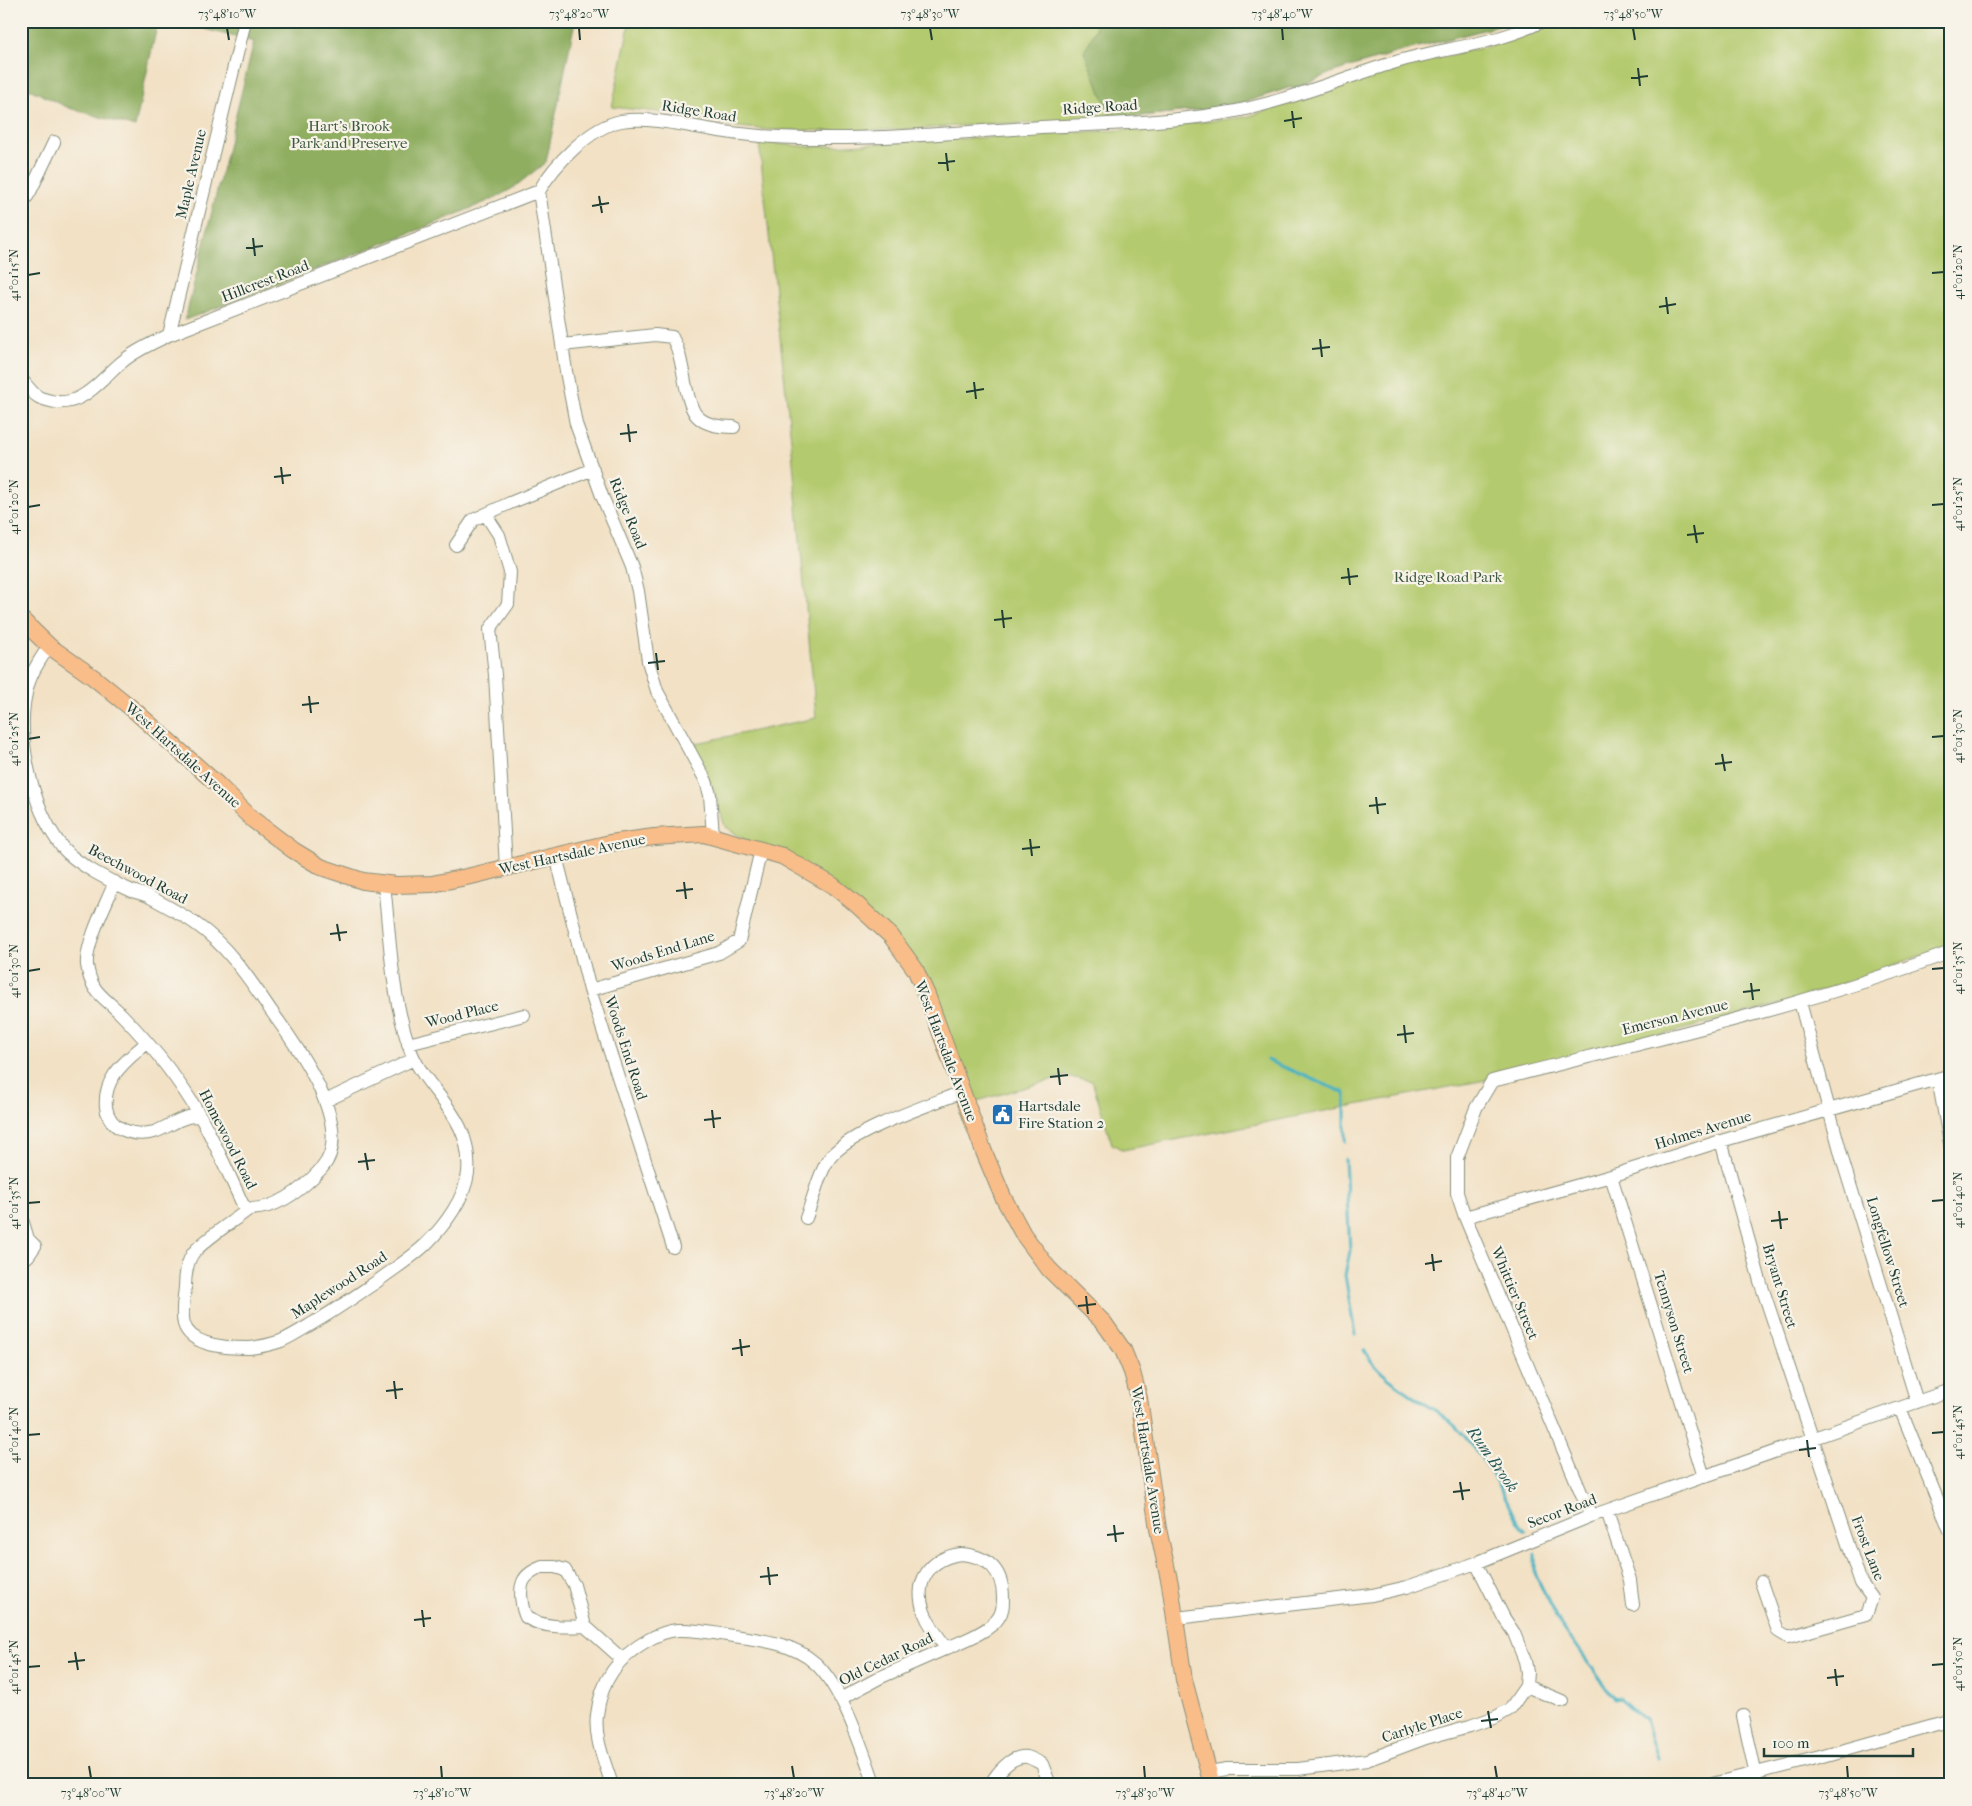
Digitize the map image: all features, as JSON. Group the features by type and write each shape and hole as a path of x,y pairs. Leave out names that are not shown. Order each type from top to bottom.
{"main road":[{"name":"West Hartsdale Avenue","path":"21,618 49,646 93,677 135,711 252,818 292,850 321,867 364,881 384,884 432,884 610,843 695,834 714,836 782,856 832,886 856,904 891,936 915,970 927,994 982,1148 1003,1197 1022,1234 1049,1269 1104,1324 1123,1350 1129,1365 1139,1398 1158,1528 1176,1618 1184,1680 1210,1778"}],"street":[{"name":"Maple Avenue","path":"170,335 245,21"},
{"name":"Ridge Road","path":"714,836 710,796 706,781 657,691 648,661 638,591 632,566 602,496 576,424 539,192 554,169 602,128 623,121 652,120 742,135 814,138 893,136 1193,117 1254,107 1398,61 1523,30 1543,21"},
{"path":"21,206 30,192 54,142"},
{"name":"Hillcrest Road","path":"21,378 37,397 57,403 70,402 82,397 95,388 122,362 136,352 170,335 539,192"},
{"path":"562,345 655,335 672,337 679,352 691,406 696,416 710,424 734,428"},
{"path":"456,545 473,520 593,469"},
{"path":"486,515 499,535 510,572 508,604 490,629 496,675 506,867"},
{"name":"Beechwood Road","path":"49,646 30,680 25,697 22,730 33,793 62,846 73,857 115,882 149,897 195,923 209,934 242,970 293,1041 306,1062 325,1101"},
{"name":"Woods End Lane","path":"590,990 719,953 739,941 761,850"},
{"name":"Woods End Road","path":"556,856 590,990 673,1247"},
{"name":"Homewood Road","path":"115,882 89,946 87,963 92,985 101,998 121,1014 147,1042 180,1084 201,1118 243,1205 249,1210"},
{"name":"Maplewood Road","path":"325,1101 331,1126 332,1142 330,1155 314,1177 288,1198 260,1210 249,1210 192,1254 186,1276 184,1322 190,1335 202,1342 250,1348 282,1340 335,1310 409,1259 428,1242 451,1213 463,1190 468,1175 468,1156 462,1130 456,1117 414,1059 408,1044 398,1002 384,884"},
{"name":"Emerson Avenue","path":"1492,1081 1800,1002 1889,975 1951,952"},
{"name":"Longfellow Street","path":"1800,1002 1829,1110 1917,1402"},
{"name":"Wood Place","path":"408,1044 524,1015"},
{"path":"147,1042 115,1072 108,1083 106,1107 115,1125 127,1132 154,1132 183,1118 201,1118"},
{"path":"325,1101 414,1059"},
{"name":"Holmes Avenue","path":"1465,1217 1611,1176 1721,1141 1951,1076"},
{"path":"1938,1079 1951,1148"},
{"name":"Whittier Street","path":"1492,1081 1476,1108 1457,1158 1458,1193 1465,1217 1590,1516"},
{"path":"806,1218 825,1166 833,1154 853,1140 881,1125 962,1092"},
{"name":"Bryant Street","path":"1721,1141 1760,1281 1814,1439"},
{"name":"Tennyson Street","path":"1611,1176 1704,1477"},
{"path":"21,1216 28,1239 36,1246 21,1262"},
{"name":"Secor Road","path":"1176,1618 1372,1595 1407,1587 1476,1563 1590,1516 1951,1390"},
{"path":"1900,1408 1951,1533"},
{"name":"Frost Lane","path":"1762,1582 1778,1631 1788,1637 1866,1615 1872,1598 1861,1583 1814,1439"},
{"path":"1607,1511 1630,1580 1633,1605"},
{"name":"Old Cedar Road","path":"840,1699 880,1677 947,1648 990,1627 999,1618 1003,1607 1003,1590 1000,1577 991,1564 974,1555 949,1555 930,1566 924,1576 920,1594 924,1612 931,1626 947,1648"},
{"path":"1476,1563 1504,1618 1514,1633 1527,1672 1526,1686 1562,1701"},
{"path":"585,1626 569,1627 533,1622 526,1617 521,1597 523,1582 532,1571 542,1567 555,1567 565,1570 574,1585 585,1626 622,1658"},
{"path":"612,1785 598,1745 597,1715 605,1685 615,1666 632,1649 660,1634 677,1630 768,1640 799,1651 815,1663 828,1678 840,1699 876,1785"},
{"name":"Carlyle Place","path":"1210,1778 1227,1769 1298,1770 1367,1760 1426,1738 1496,1717 1510,1709 1526,1686"},
{"path":"1743,1716 1756,1779"},
{"path":"1708,1785 1756,1779 1820,1757 1951,1720"},
{"path":"990,1785 997,1773 1013,1760 1027,1757 1042,1764 1050,1785"}],"green space":[{"path":"21,21 158,21 135,127 69,108 21,85"},
{"name":"Hart's Brook Park and Preserve","path":"174,21 575,21 546,162 513,188 493,199 431,225 185,320 254,42"},
{"path":"630,21 1517,21 1395,53 1333,72 1292,89 1291,87 1245,102 1208,109 1076,123 987,124 850,131 772,130 738,127 658,112 612,107"},
{"path":"1095,21 1517,21 1395,53 1333,72 1292,89 1291,87 1245,102 1208,109 1112,119 1084,52 1096,29"},
{"name":"Ridge Road Park","path":"1553,21 1951,21 1951,945 1788,1002 1501,1077 1123,1150 1112,1144 1092,1081 1065,1076 970,1103 891,932 725,827 713,789 692,744 816,718 791,440 759,142 811,147 1138,129 1246,117 1410,65 1510,41"}],"waterway":[{"name":"Rum Brook","path":"1267,1060 1345,1093 1345,1141"},
{"name":"Rum Brook","path":"1345,1159 1350,1251 1345,1275 1355,1334"},
{"name":"Rum Brook","path":"1364,1350 1382,1373 1444,1416 1462,1433 1485,1463 1503,1493 1514,1517 1526,1531"},
{"name":"Rum Brook","path":"1535,1554 1535,1574 1559,1621 1612,1696 1615,1699 1620,1698 1645,1721 1657,1758"}],"place":[{"name":"Hartsdale Fire Station 2","path":"1002,1115"}]}
